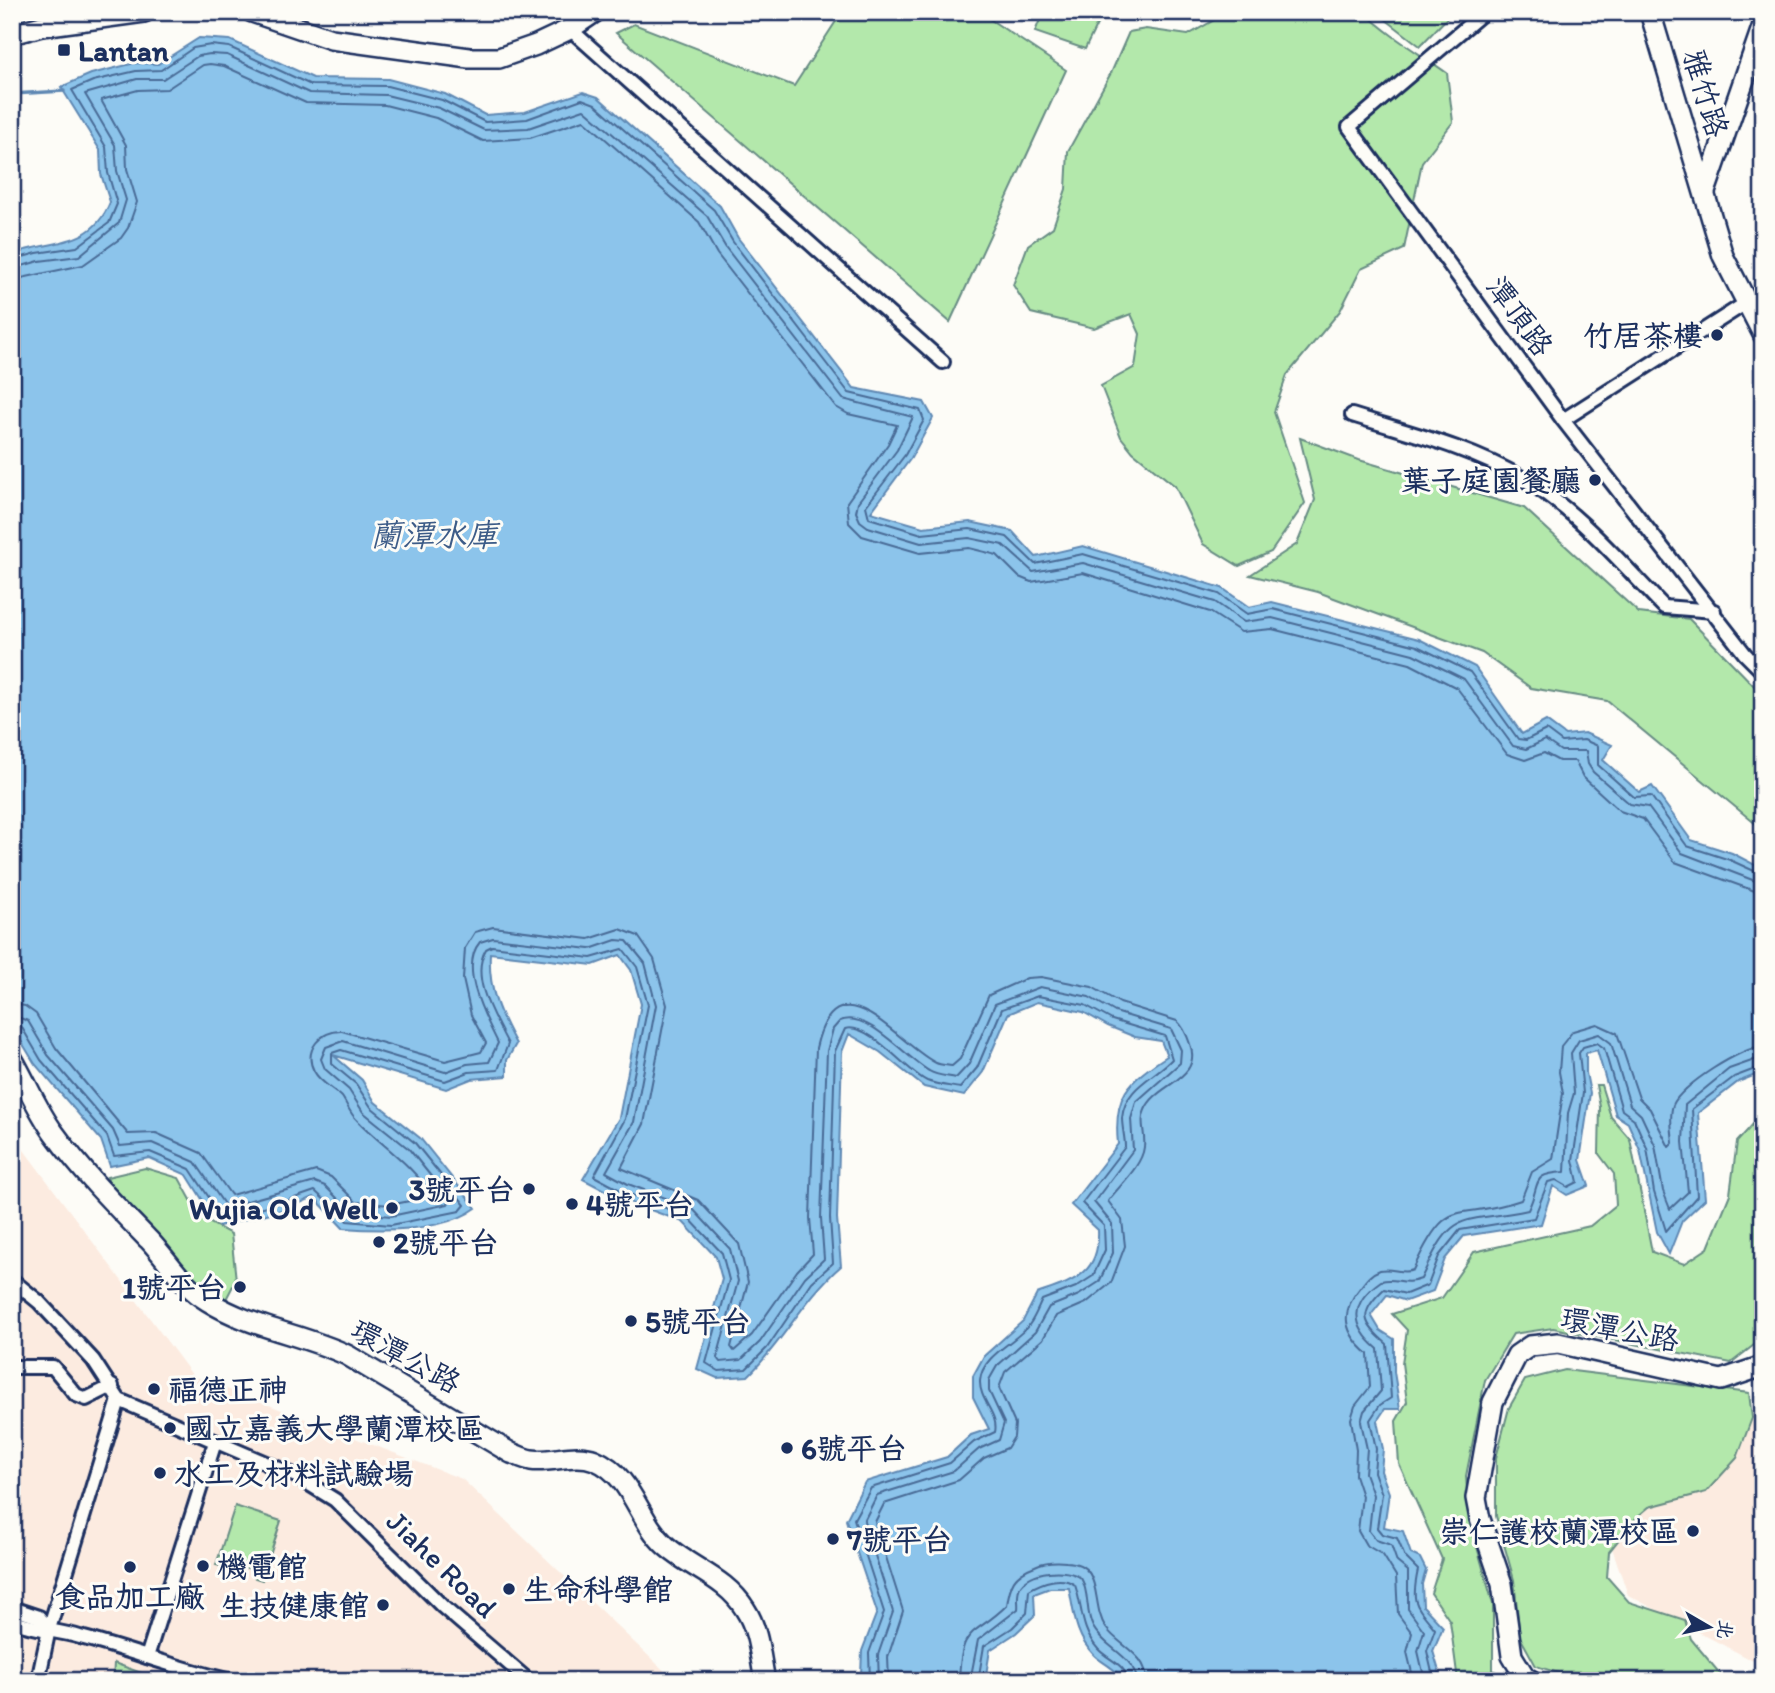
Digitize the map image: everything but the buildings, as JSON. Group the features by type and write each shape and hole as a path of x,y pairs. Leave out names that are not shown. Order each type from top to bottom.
{"street":[{"path":"12,34 42,26 144,12"},
{"path":"252,12 331,39 469,58 499,58 570,29 595,12"},
{"name":"潭頂路","path":"1484,12 1349,127 1563,420 1745,654 1763,672"},
{"name":"雅竹路","path":"1650,12 1723,256 1763,334"},
{"path":"1705,192 1763,25"},
{"path":"570,29 943,362"},
{"path":"1563,420 1746,303"},
{"path":"1352,415 1473,453 1524,479 1591,530 1664,607 1714,611"},
{"name":"環潭公路","path":"12,1058 52,1130 116,1210 150,1241 186,1285 208,1302 271,1330 327,1346 347,1355 511,1453 532,1460 574,1456 593,1459 611,1469 625,1484 666,1546 718,1579 745,1608 754,1625 765,1681"},
{"path":"12,1280 39,1302 93,1360 119,1400 49,1629 38,1681"},
{"name":"環潭公路","path":"1532,1681 1525,1678 1512,1656 1502,1584 1480,1519 1476,1498 1493,1402 1517,1355 1530,1346 1558,1343 1721,1380 1763,1366"},
{"path":"12,1367 53,1367 76,1395 86,1399 112,1386"},
{"name":"Jiahe Road","path":"119,1400 296,1476 335,1500 443,1607 529,1681"},
{"path":"147,1657 215,1442"},
{"path":"12,1608 39,1617 49,1629"},
{"path":"12,1621 37,1630 49,1629 147,1657 210,1679 232,1681"}],"shaded area":[{"name":"國立嘉義大學蘭潭校區","path":"12,1134 193,1376 462,1479 675,1681 12,1681"},
{"name":"崇仁護校蘭潭校區","path":"1763,1401 1763,1666 1628,1595 1612,1548 1635,1514 1712,1483"}],"green space":[{"path":"842,12 979,12 1066,70 950,322 616,33 634,24 794,86"},
{"path":"1043,12 1103,12 1085,49 1035,32"},
{"path":"1222,12 1364,12 1394,37 1447,73 1453,122 1422,162 1404,249 1361,269 1340,311 1287,375 1274,412 1305,503 1271,552 1239,566 1203,544 1175,486 1133,452 1121,437 1101,386 1135,367 1140,334 1131,314 1094,328 1031,313 1013,285 1028,245 1053,227 1066,189 1068,151 1112,71 1129,32 1146,29 1188,35 1221,16"},
{"path":"1376,12 1451,12 1451,14 1420,46"},
{"path":"1300,438 1359,460 1524,508 1639,613 1689,619 1763,695 1763,830 1607,701 1531,688 1482,653 1318,592 1250,575 1297,544 1315,500"},
{"path":"1596,1085 1601,1085 1611,1117 1630,1139 1652,1252 1684,1264 1708,1248 1730,1194 1737,1142 1763,1113 1763,1338 1731,1363 1553,1328 1513,1334 1485,1380 1466,1476 1469,1518 1493,1604 1493,1670 1511,1681 1458,1681 1450,1621 1431,1593 1442,1559 1399,1464 1396,1421 1407,1402 1402,1363 1407,1330 1392,1314 1442,1298 1474,1252 1590,1226 1616,1205 1614,1174 1599,1154 1600,1107"},
{"path":"145,1168 179,1178 201,1218 231,1234 236,1280 223,1305 156,1248 140,1231 115,1195 107,1177"},
{"path":"1565,1370 1749,1393 1752,1418 1737,1458 1706,1492 1649,1507 1636,1518 1609,1552 1607,1577 1629,1602 1685,1620 1691,1639 1726,1681 1584,1681 1536,1666 1520,1637 1514,1580 1496,1516 1496,1458 1509,1408 1525,1380"},
{"path":"235,1506 281,1521 262,1580 255,1578 250,1569 234,1563 225,1567 216,1565"},
{"path":"114,1663 163,1681 113,1681"}],"water":[{"name":"蘭潭水庫","path":"199,38 230,40 313,78 388,79 445,94 485,115 525,112 583,92 598,97 720,206 738,238 854,388 924,402 933,418 911,458 871,512 923,527 970,522 1012,531 1036,557 1083,546 1222,588 1249,607 1272,602 1419,639 1475,667 1522,734 1546,721 1565,735 1585,733 1612,745 1603,760 1639,792 1652,786 1691,840 1732,853 1763,869 1763,1072 1738,1082 1698,1113 1705,1199 1682,1221 1669,1254 1657,1232 1640,1150 1628,1123 1616,1115 1597,1050 1586,1053 1590,1093 1580,1160 1589,1186 1567,1195 1553,1186 1541,1224 1464,1236 1445,1259 1433,1291 1406,1301 1387,1295 1371,1315 1380,1330 1394,1339 1394,1372 1400,1409 1385,1409 1377,1421 1383,1449 1381,1471 1389,1493 1384,1527 1403,1531 1411,1554 1420,1558 1426,1570 1422,1584 1423,1606 1443,1627 1433,1651 1442,1681 1122,1681 1113,1669 1094,1655 1083,1640 1076,1624 1069,1588 1050,1588 1034,1594 1035,1615 1016,1633 990,1650 985,1681 865,1681 861,1675 862,1651 877,1612 846,1520 865,1482 947,1457 971,1435 989,1429 973,1397 973,1376 984,1356 1023,1321 1037,1294 1073,1280 1089,1267 1097,1245 1098,1230 1071,1205 1118,1144 1118,1114 1126,1092 1142,1074 1167,1056 1161,1041 1135,1037 1083,1012 1037,1002 1008,1014 983,1072 964,1096 924,1087 880,1052 849,1034 842,1052 837,1218 841,1266 816,1292 748,1376 717,1378 697,1369 722,1279 716,1257 683,1222 621,1199 583,1179 619,1118 641,1004 631,970 620,955 593,965 490,953 491,978 496,1000 516,1044 507,1060 507,1076 471,1079 446,1089 333,1055 362,1080 375,1102 420,1138 476,1208 463,1216 430,1226 412,1228 343,1228 314,1197 286,1209 219,1226 187,1175 149,1158 110,1166 101,1140 35,1064 12,1026 12,254 81,235 93,228 110,202 101,174 100,150 61,87 91,74 135,63 158,64"}],"waterway":[{"path":"12,94 64,91"}],"place":[{"name":"Lantan","path":"64,50"},
{"name":"竹居茶樓","path":"1717,335"},
{"name":"葉子庭園餐廳","path":"1595,480"},
{"name":"3號平台","path":"529,1189"},
{"name":"4號平台","path":"572,1204"},
{"name":"Wujia Old Well","path":"392,1208"},
{"name":"2號平台","path":"379,1242"},
{"name":"1號平台","path":"240,1287"},
{"name":"5號平台","path":"631,1321"},
{"name":"福德正神","path":"154,1389"},
{"name":"國立嘉義大學蘭潭校區","path":"170,1428"},
{"name":"6號平台","path":"787,1448"},
{"name":"水工及材料試驗場","path":"160,1473"},
{"name":"崇仁護校蘭潭校區","path":"1693,1531"},
{"name":"7號平台","path":"833,1539"},
{"name":"機電館","path":"203,1566"},
{"name":"食品加工廠","path":"130,1567"},
{"name":"生命科學館","path":"509,1589"},
{"name":"生技健康館","path":"383,1605"}]}
